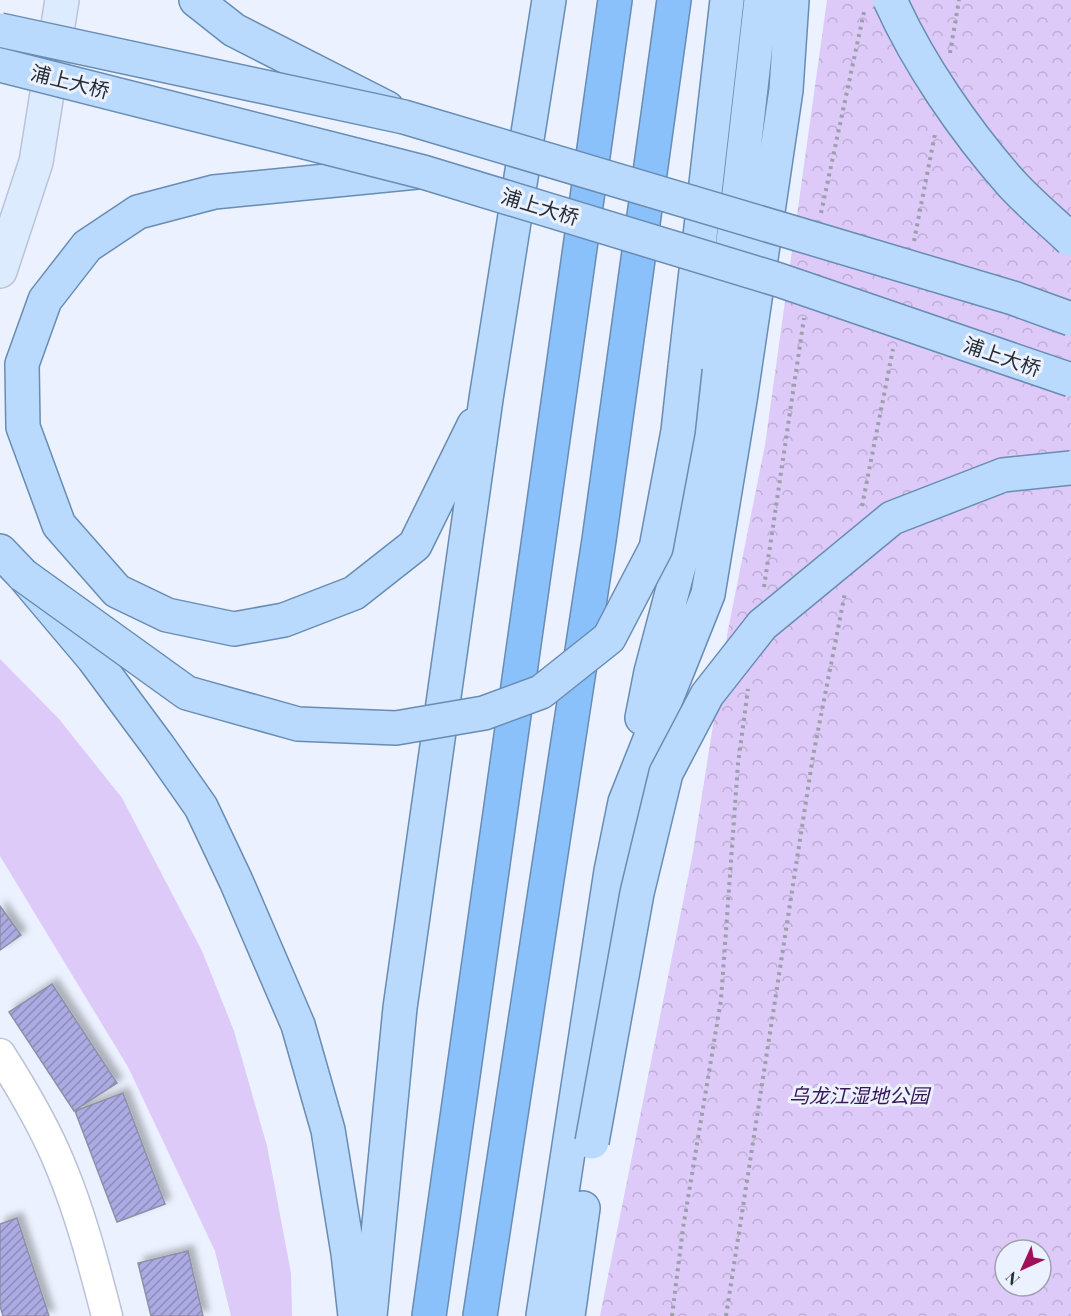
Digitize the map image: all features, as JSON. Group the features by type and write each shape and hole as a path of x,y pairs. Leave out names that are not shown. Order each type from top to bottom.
{"highway":[{"path":"429,1316 615,0"},
{"path":"480,1316 599,540 674,0"}],"main road":[{"path":"196,0 234,30 404,117"},
{"path":"532,0 533,113"},
{"path":"370,1316 400,1008 486,399 533,113 549,0"},
{"path":"23,575 187,693 298,724 396,728 484,712 541,692 609,638 656,548 678,431 727,0"},
{"path":"543,1316 611,871 651,672 704,471 761,0"},
{"path":"625,802 708,594 740,400 786,90 792,0"},
{"path":"890,0 905,35 958,115 1012,184 1071,240"},
{"path":"0,30 404,117 1013,298 1071,319"},
{"name":"浦上大桥","path":"0,64 423,172 779,280 1071,380"},
{"path":"423,172 214,192 138,212 87,246 45,300 22,364 22,427 59,525 117,591 167,615 234,629 284,620 354,593 415,545 486,399"},
{"path":"568,1316 592,1142 637,893 666,773 707,695 762,625 892,518 1004,475 1071,468"},
{"path":"0,551 93,658 159,747 201,807 236,881 298,1024 328,1130 348,1252 355,1316"}],"street":[{"path":"0,270 36,162 62,0"},
{"path":"0,1054 25,1094 60,1165 85,1236 107,1316"}],"path":[{"path":"950,58 959,0"},
{"path":"913,244 936,128"},
{"path":"861,512 895,338"},
{"path":"726,1316 813,756 847,582"}],"green space":[{"name":"乌龙江湿地公园","path":"827,0 1071,0 1071,1316 600,1316 693,852 728,630 765,445"},
{"path":"0,659 59,719 122,798 202,951 234,1031 267,1146 291,1273 292,1316 231,1316 215,1251 128,1067 0,856"}],"building":[{"path":"0,906 21,935 0,950"},
{"path":"52,984 117,1083 74,1111 9,1012"},
{"path":"123,1093 165,1204 117,1222 75,1111"},
{"path":"17,1218 49,1316 3,1316 0,1306 0,1224"},
{"path":"188,1251 203,1316 151,1316 138,1263"}]}
